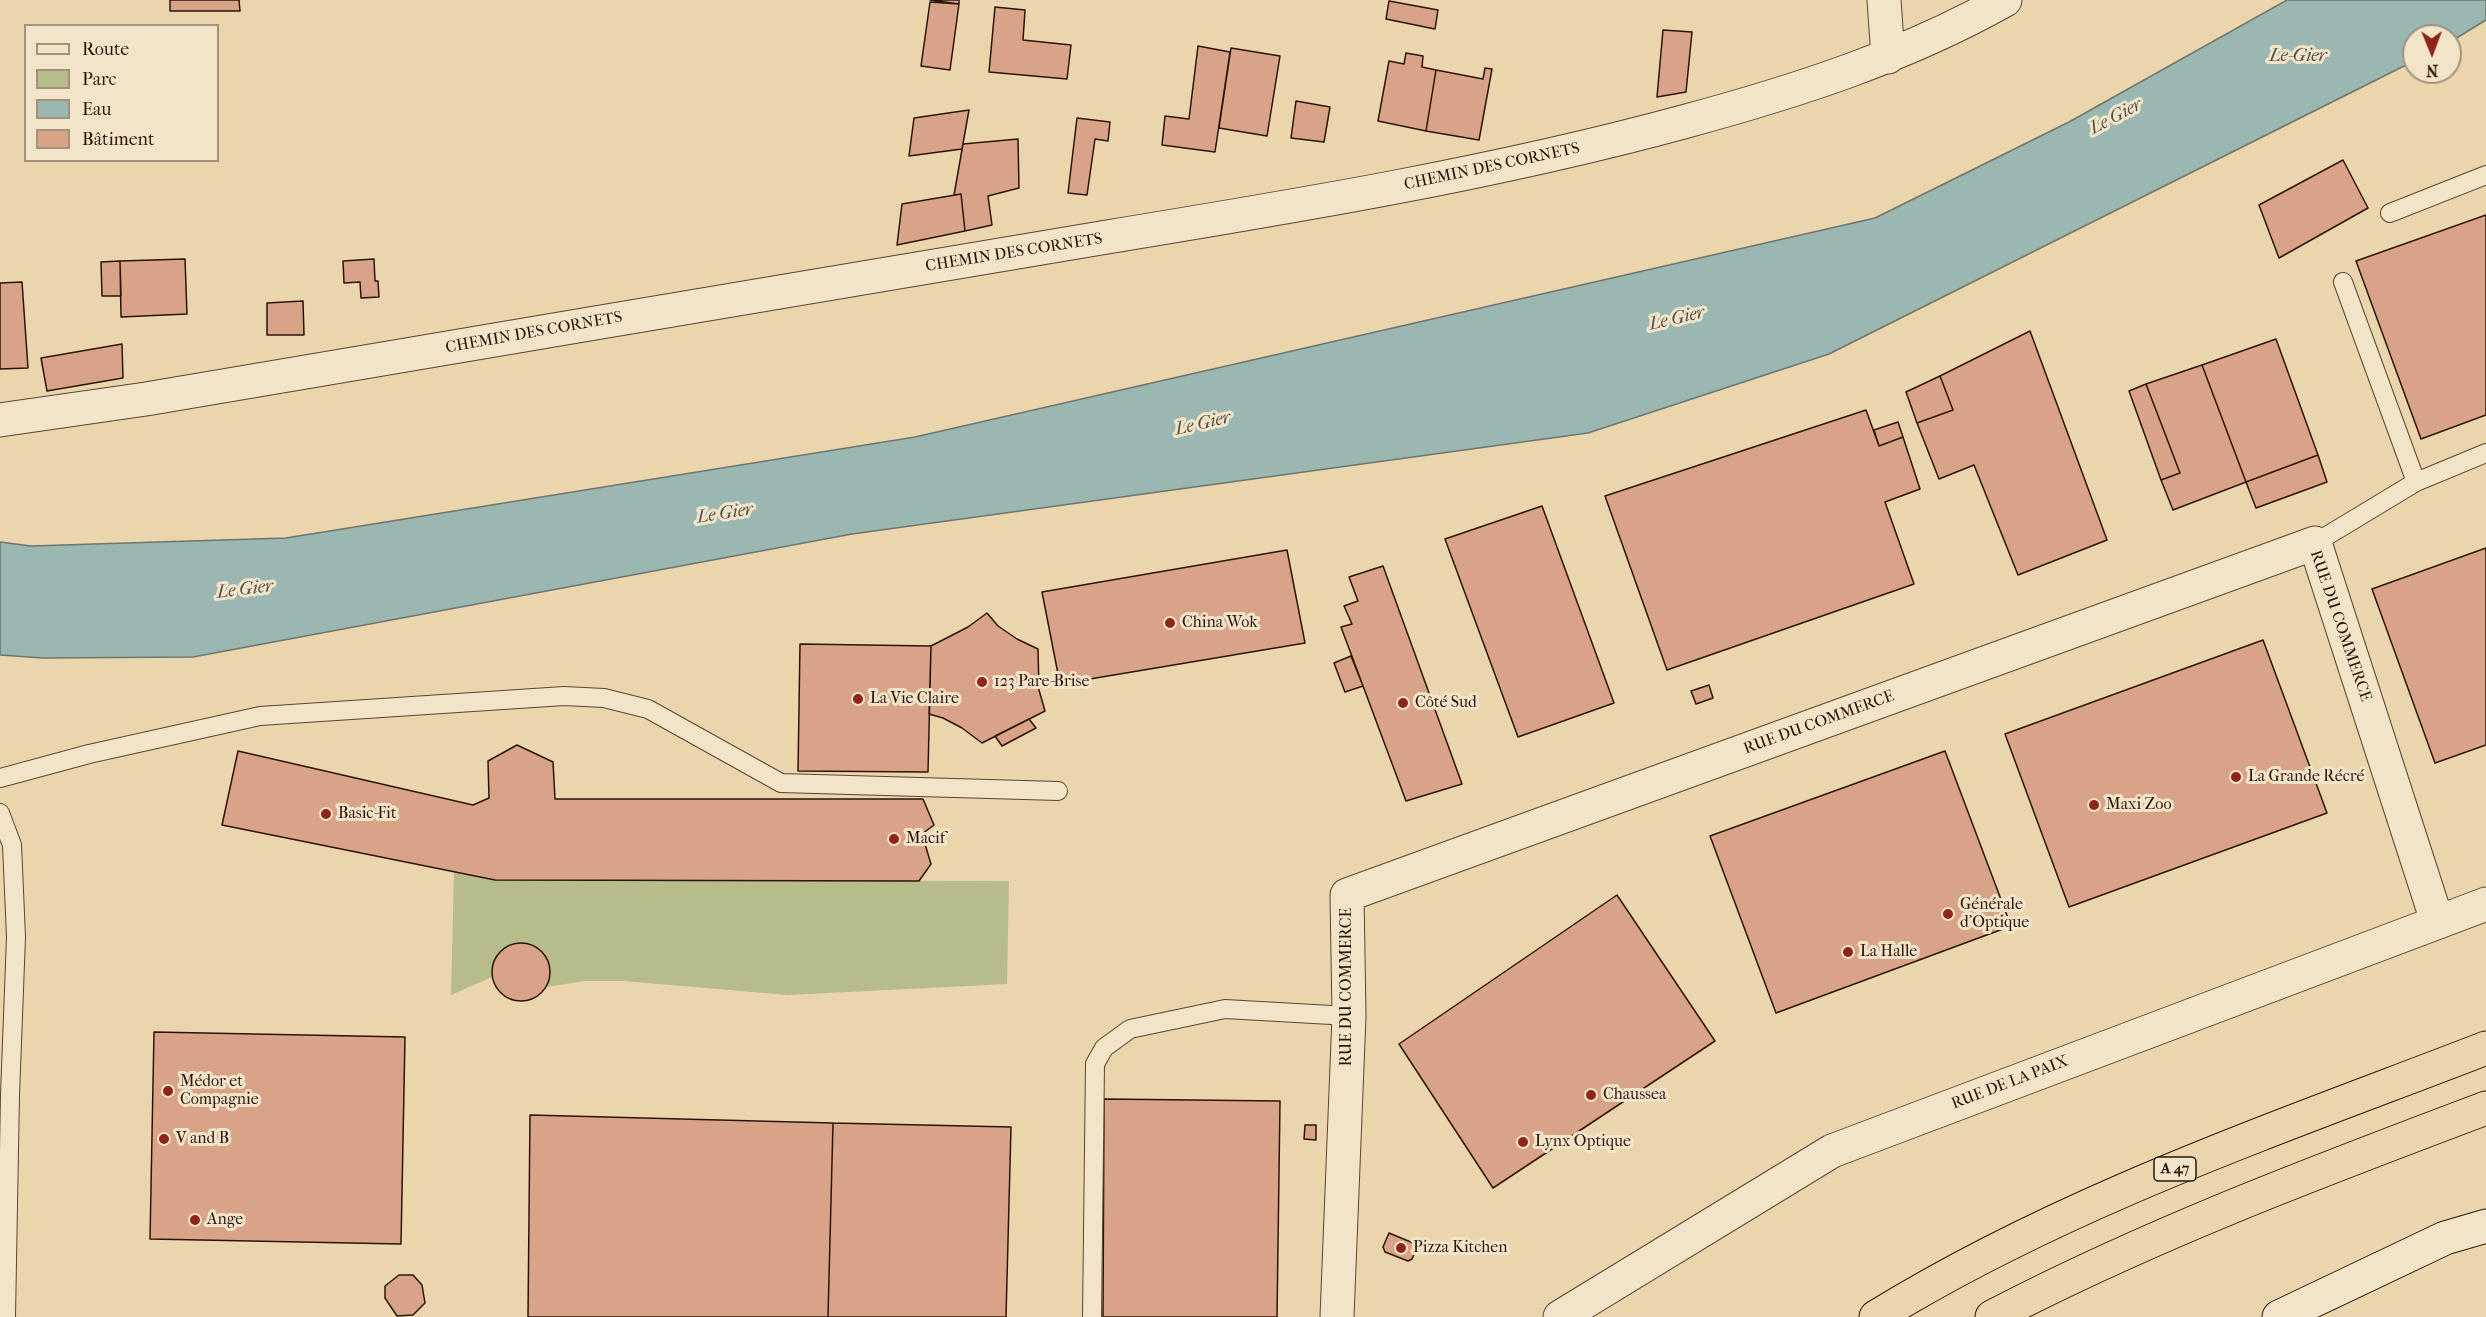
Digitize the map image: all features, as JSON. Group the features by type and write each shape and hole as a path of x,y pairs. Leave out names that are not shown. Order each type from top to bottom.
{"highway":[{"name":"A 47","path":"1876,1317 1932,1283 2078,1209 2256,1136 2486,1048"},
{"path":"1992,1317 2116,1256 2254,1197 2486,1108"}],"street":[{"path":"1884,0 1887,57"},
{"name":"CHEMIN DES CORNETS","path":"0,420 228,385 1245,214 1492,169 1578,150 1781,95 1887,57 1967,22 2005,0"},
{"name":"RUE DU COMMERCE","path":"1337,1317 1349,1016 1347,895 2315,543 2437,921"},
{"name":"RUE DE LA PAIX","path":"1560,1317 1832,1151 2486,904"},
{"path":"2279,1317 2445,1238 2486,1226"}],"lane":[{"path":"2390,213 2486,175"},
{"path":"2343,282 2416,482"},
{"path":"2315,543 2416,482 2486,453"},
{"path":"0,778 89,754 260,716 564,696 604,698 648,709 781,783 1058,791"},
{"path":"0,813 12,845 16,937 7,991 6,1317"},
{"path":"1092,1317 1095,1065 1104,1048 1130,1029 1225,1009 1349,1016"}],"green space":[{"path":"454,872 495,880 1009,881 1007,984 788,995 623,981 584,981 547,987 550,970 546,957 537,949 526,944 514,944 503,950 495,960 492,977 451,995"}],"water":[{"path":"2287,0 2486,0 2486,20 2462,35 2462,24 2402,24 2402,67 1829,354 1588,433 852,534 193,657 43,658 0,655 0,542 31,546 286,538 915,437 1875,218 2069,122"}],"building":[{"path":"170,0 239,0 240,11 170,11"},
{"path":"930,0 959,0 959,4"},
{"path":"1389,1 1438,10 1435,29 1386,19"},
{"path":"930,2 959,4 950,70 921,66"},
{"path":"995,7 1025,10 1023,40 1071,45 1067,79 989,72"},
{"path":"1663,30 1692,32 1686,92 1657,97"},
{"path":"1198,46 1230,52 1215,152 1162,145 1165,116 1189,119"},
{"path":"1231,48 1280,56 1267,136 1219,128"},
{"path":"1406,53 1423,56 1422,67 1436,70 1426,131 1378,121 1389,61 1404,64"},
{"path":"1485,68 1492,69 1479,140 1426,131 1436,70 1483,79"},
{"path":"1296,101 1330,107 1324,142 1291,138"},
{"path":"969,110 962,149 909,156 914,118"},
{"path":"1077,118 1110,122 1108,141 1095,139 1087,195 1068,193"},
{"path":"1018,139 1019,188 988,196 992,225 965,231 961,194 954,195 963,144"},
{"path":"2343,160 2368,208 2279,258 2259,205"},
{"path":"961,194 965,231 897,245 902,204"},
{"path":"2486,215 2486,415 2421,439 2356,261"},
{"path":"185,259 187,314 121,317 120,261"},
{"path":"374,259 375,281 378,281 379,297 361,298 360,282 344,283 343,261"},
{"path":"120,261 121,296 102,296 101,262"},
{"path":"22,282 28,368 0,369 0,283"},
{"path":"303,301 304,335 267,335 267,303"},
{"path":"2030,331 2107,540 2018,575 1974,465 1939,479 1917,423 1953,410 1940,376"},
{"path":"2276,339 2318,455 2246,482 2202,365"},
{"path":"122,344 123,378 47,391 41,358"},
{"path":"2202,365 2246,482 2173,510 2161,480 2180,473 2146,384"},
{"path":"1940,376 1953,410 1917,423 1906,392"},
{"path":"2146,384 2180,473 2161,480 2129,391"},
{"path":"1866,410 1879,446 1903,437 1920,489 1885,502 1914,584 1667,670 1605,496"},
{"path":"1898,422 1903,437 1879,446 1874,430"},
{"path":"2318,455 2327,482 2256,508 2246,482"},
{"path":"1542,506 1614,703 1518,737 1445,539"},
{"path":"2486,548 2486,745 2435,763 2372,589"},
{"path":"1287,550 1305,643 1060,684 1042,592"},
{"path":"1383,566 1462,784 1406,801 1341,627 1352,624 1344,606 1358,601 1349,577"},
{"path":"987,613 998,626 1038,649 1039,690 1045,711 982,743 962,728 929,714 931,646 968,627"},
{"path":"2263,640 2327,813 2069,907 2005,734"},
{"path":"800,644 931,646 928,772 798,771"},
{"path":"1351,656 1363,686 1345,692 1334,663"},
{"path":"1709,685 1713,698 1696,704 1691,691"},
{"path":"1029,719 1036,728 1002,746 995,736"},
{"path":"517,745 553,762 555,799 923,799 934,825 922,834 931,864 919,881 495,880 222,825 238,751 473,805 489,798 488,761"},
{"path":"1945,751 2011,926 1776,1013 1710,836"},
{"path":"1617,895 1715,1041 1493,1188 1399,1044"},
{"path":"521,943 532,945 542,951 548,961 550,972 548,983 542,993 532,999 521,1001 510,999 500,993 494,983 492,972 494,961 500,951 510,945"},
{"path":"154,1032 405,1037 401,1244 150,1239"},
{"path":"1104,1099 1280,1101 1277,1317 1103,1317"},
{"path":"530,1115 833,1123 828,1317 528,1317"},
{"path":"833,1123 1011,1127 1006,1317 828,1317"},
{"path":"1305,1125 1316,1125 1316,1140 1304,1139"},
{"path":"1389,1233 1418,1245 1412,1259 1408,1261 1385,1252 1383,1247"},
{"path":"399,1275 413,1275 422,1285 425,1303 413,1315 397,1316 385,1298 385,1286"}],"place":[{"name":"China Wok","path":"1170,623"},
{"name":"123 Pare-Brise","path":"982,682"},
{"name":"La Vie Claire","path":"858,699"},
{"name":"Côté Sud","path":"1403,703"},
{"name":"La Grande Récré","path":"2236,777"},
{"name":"Maxi Zoo","path":"2094,805"},
{"name":"Basic-Fit","path":"326,814"},
{"name":"Macif","path":"894,839"},
{"name":"Générale d'Optique","path":"1948,914"},
{"name":"La Halle","path":"1848,952"},
{"name":"Médor et Compagnie","path":"168,1091"},
{"name":"Chaussea","path":"1591,1095"},
{"name":"V and B","path":"164,1139"},
{"name":"Lynx Optique","path":"1523,1142"},
{"name":"Ange","path":"195,1220"},
{"name":"Pizza Kitchen","path":"1401,1248"}],"water label":[{"name":"Le-Gier","path":"2298,57"},
{"name":"Le Gier","path":"2116,117"},
{"name":"Le Gier","path":"1677,319"},
{"name":"Le Gier","path":"1203,424"},
{"name":"Le Gier","path":"725,514"},
{"name":"Le Gier","path":"245,590"}]}
